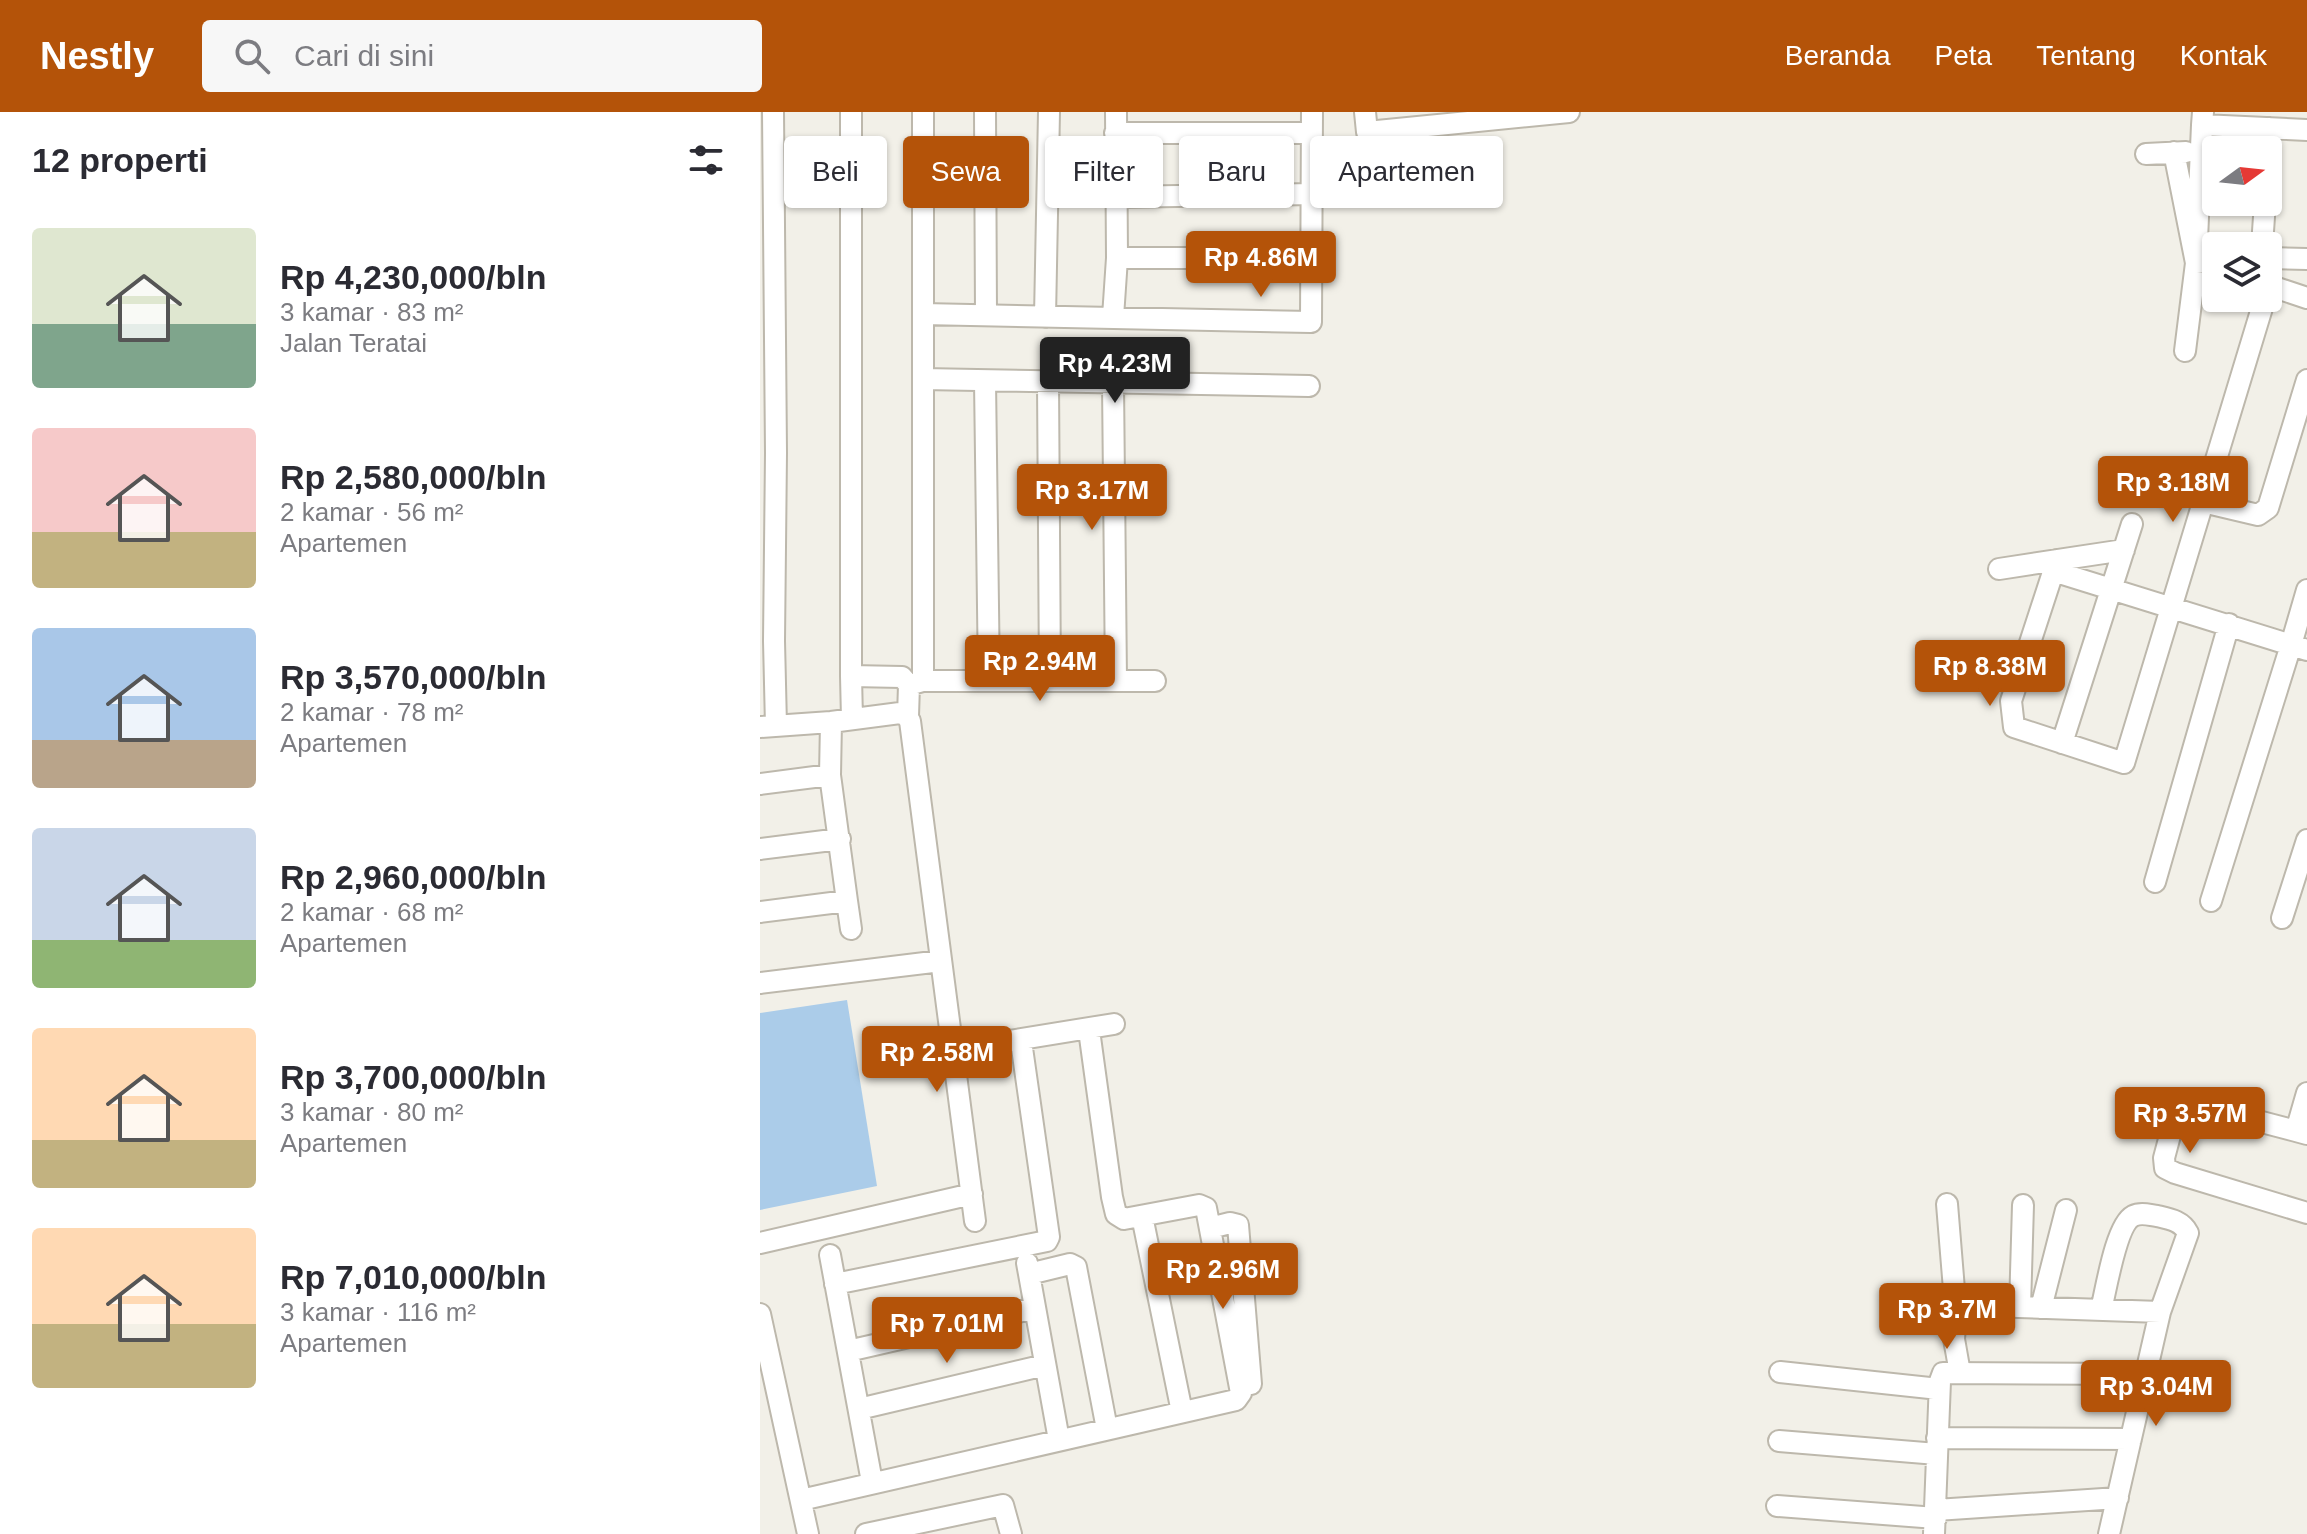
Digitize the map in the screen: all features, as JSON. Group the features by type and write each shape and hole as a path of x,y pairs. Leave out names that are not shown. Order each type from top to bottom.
{"street":[{"path":"773,112 767,386 768,716 831,722 900,713 908,716"},
{"path":"851,112 852,719"},
{"path":"923,112 923,379 916,683 908,716 975,1221"},
{"path":"985,112 986,315"},
{"path":"1045,317 1049,112"},
{"path":"1311,136 1312,112"},
{"path":"1365,112 1367,132 1428,119 1569,112"},
{"path":"2202,119 2307,130"},
{"path":"1115,122 1311,133"},
{"path":"2269,128 2269,136"},
{"path":"2146,154 2202,151"},
{"path":"2174,152 2202,248"},
{"path":"1163,196 1310,194"},
{"path":"1113,317 1116,208"},
{"path":"923,314 1311,322 1312,208"},
{"path":"1117,258 1312,258"},
{"path":"2282,258 2307,259"},
{"path":"2185,351 2202,279"},
{"path":"2282,291 2307,298"},
{"path":"2055,566 2011,701 2014,727 2124,763 2261,312"},
{"path":"923,379 1309,386"},
{"path":"2203,502 2258,515 2268,508 2307,380"},
{"path":"985,381 989,681"},
{"path":"1048,382 1050,681"},
{"path":"1113,383 1116,681"},
{"path":"2062,743 2132,524"},
{"path":"1999,569 2055,566 2124,550"},
{"path":"2055,566 2111,589 2299,647"},
{"path":"2211,901 2299,647 2307,590"},
{"path":"2155,882 2229,624"},
{"path":"851,676 902,677 916,683 1155,681"},
{"path":"831,722 830,775 851,929"},
{"path":"760,784 830,775"},
{"path":"760,849 840,839"},
{"path":"2282,918 2307,840"},
{"path":"760,912 847,901"},
{"path":"760,983 941,961"},
{"path":"954,1050 1114,1024"},
{"path":"1089,1030 1116,1214 1124,1219 1199,1205 1206,1208 1241,1393"},
{"path":"835,1284 1043,1243 1049,1237 1021,1041"},
{"path":"2307,1093 2301,1133 2193,1104 2177,1109 2164,1158 2165,1168 2175,1173 2307,1213"},
{"path":"760,1243 972,1194"},
{"path":"1947,1204 1956,1314 1954,1339 1960,1373"},
{"path":"2020,1307 2023,1205"},
{"path":"2041,1308 2066,1210"},
{"path":"2101,1310 2121,1230 2130,1217 2141,1213 2185,1225 2188,1233 2160,1312 2109,1534"},
{"path":"1142,1216 1182,1412"},
{"path":"801,1500 1236,1400 1251,1388 1238,1225 1230,1223 1210,1228"},
{"path":"1024,1247 1059,1440"},
{"path":"830,1255 872,1482"},
{"path":"1029,1274 1070,1264 1076,1267 1107,1429"},
{"path":"1956,1314 1965,1308 2020,1307 2160,1312"},
{"path":"848,1351 1035,1308"},
{"path":"760,1314 808,1534"},
{"path":"859,1409 1045,1365"},
{"path":"1780,1372 1939,1389"},
{"path":"1935,1521 1939,1389 1943,1373 2146,1374"},
{"path":"1779,1441 1937,1446 2131,1439"},
{"path":"1777,1506 1935,1521 2118,1498"},
{"path":"873,1533 943,1526 1003,1505 1011,1534"}],"water":[{"path":"847,1000 877,1186 760,1210 760,1013"}]}
